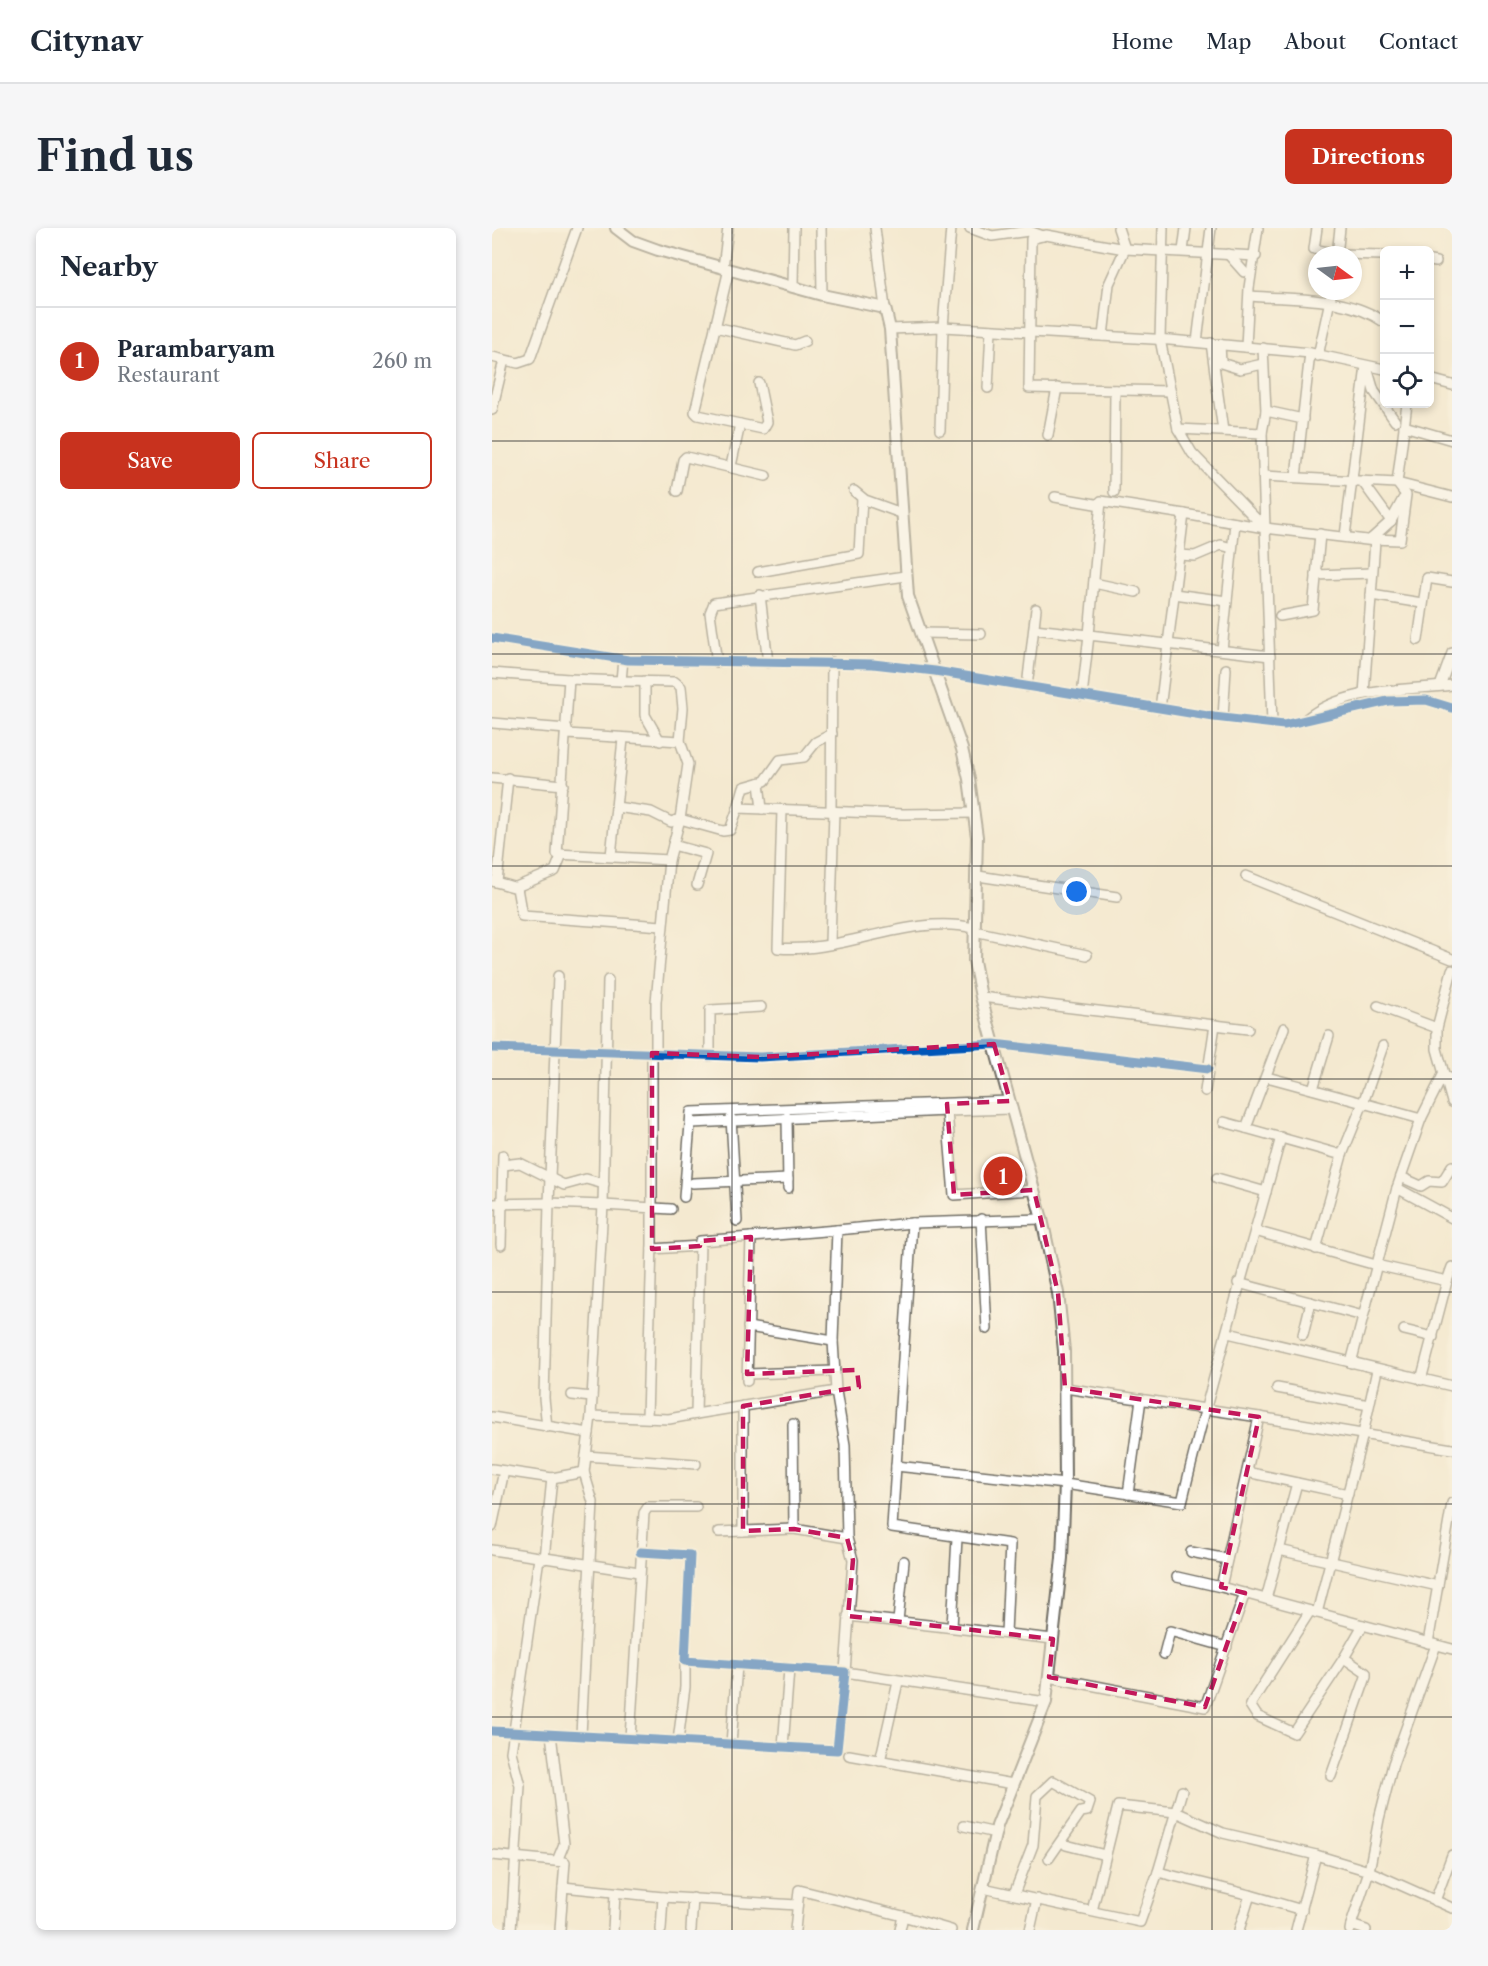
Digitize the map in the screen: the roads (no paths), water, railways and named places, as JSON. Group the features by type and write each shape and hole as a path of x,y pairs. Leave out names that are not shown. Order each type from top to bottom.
{"main road":[{"path":"616,228 633,241 648,247 822,295 885,308 890,329 908,596 962,748 974,813 978,876 974,961 981,997 1042,1219 1058,1293 1064,1351 1065,1484 1062,1558 1046,1702 996,1833 973,1930"}],"street":[{"path":"492,357 518,363 530,358 577,228"},
{"path":"728,228 726,268 695,412 698,416 763,429 766,426 759,383"},
{"path":"793,287 794,228"},
{"path":"821,228 822,295"},
{"path":"874,228 885,308"},
{"path":"940,430 949,228"},
{"path":"970,228 992,236 1029,231 1125,249 1256,256"},
{"path":"1103,336 1109,284 1125,249 1118,228"},
{"path":"1163,228 1160,339 1178,429 1192,453 1264,528"},
{"path":"1183,252 1186,228"},
{"path":"1197,342 1210,252 1211,228"},
{"path":"1246,347 1251,296 1249,288 1256,256 1258,228"},
{"path":"1314,246 1317,228"},
{"path":"1338,246 1340,228"},
{"path":"1044,233 1031,239 1030,245 1029,387 1170,391"},
{"path":"1228,254 1244,272"},
{"path":"1362,255 1380,255"},
{"path":"1251,296 1330,303 1370,312 1380,319"},
{"path":"1296,477 1314,354 1330,300"},
{"path":"715,327 795,345 805,341"},
{"path":"890,329 943,327 1160,339 1314,354 1380,368"},
{"path":"988,388 991,330"},
{"path":"1216,344 1221,363 1240,369 1263,363"},
{"path":"1216,344 1223,431"},
{"path":"1263,348 1266,411 1262,433 1264,528 1272,724"},
{"path":"492,410 504,360"},
{"path":"1366,366 1374,391 1395,421"},
{"path":"1345,536 1357,481 1366,366"},
{"path":"1434,380 1452,385"},
{"path":"1048,435 1057,388"},
{"path":"1114,492 1115,390"},
{"path":"1082,696 1101,501 1264,528 1400,540 1406,495 1397,483 1406,408"},
{"path":"1266,411 1303,419"},
{"path":"731,466 740,424"},
{"path":"1404,426 1452,440"},
{"path":"1178,429 1262,433"},
{"path":"677,490 683,460 687,457 766,476"},
{"path":"1263,476 1397,483 1452,496"},
{"path":"1357,481 1391,521"},
{"path":"854,491 883,509 901,513"},
{"path":"1371,539 1391,521 1406,495"},
{"path":"1055,497 1101,505"},
{"path":"758,572 859,554 862,498"},
{"path":"1160,709 1184,514"},
{"path":"1222,650 1235,523"},
{"path":"1280,616 1313,610 1320,534"},
{"path":"1364,694 1375,541 1371,539"},
{"path":"1179,555 1196,556 1221,545 1232,548"},
{"path":"1316,574 1372,573"},
{"path":"717,663 711,606 718,601 839,587 906,576"},
{"path":"1418,640 1427,578 1452,582"},
{"path":"1094,583 1136,592"},
{"path":"1174,594 1227,601"},
{"path":"760,595 768,663"},
{"path":"1371,595 1422,603"},
{"path":"1027,687 1036,609"},
{"path":"1034,629 1269,656"},
{"path":"921,633 981,634"},
{"path":"492,638 623,659 717,663 832,662 935,671 1160,709 1284,725 1388,701 1426,700 1452,708"},
{"path":"1440,686 1452,652"},
{"path":"621,681 623,659"},
{"path":"830,943 833,811 832,662"},
{"path":"1223,718 1226,669"},
{"path":"492,673 569,679 675,682 681,687 683,708 680,741 688,764 680,819 669,860 656,1002 647,1417"},
{"path":"569,679 557,854 669,860"},
{"path":"645,681 645,715 660,741"},
{"path":"1304,721 1322,705 1364,694 1452,685"},
{"path":"493,723 622,739 680,741"},
{"path":"616,807 651,812 671,822 680,819 723,831 730,830 744,787 770,777 780,760 804,757 816,742 832,734"},
{"path":"611,856 622,739"},
{"path":"492,778 562,785"},
{"path":"508,778 495,882 516,887 555,872 562,854"},
{"path":"759,783 762,809"},
{"path":"738,808 903,814 974,813"},
{"path":"782,810 778,948 830,943 942,924 974,929 1087,955"},
{"path":"673,845 706,854 697,885"},
{"path":"978,876 1117,897"},
{"path":"1246,876 1452,959"},
{"path":"516,887 522,916 662,926"},
{"path":"547,1427 544,1398 549,1176 558,976"},
{"path":"1451,976 1437,1028 1437,1049 1448,1077 1452,1102"},
{"path":"581,1735 593,1503 584,1472 591,1416 603,1205 608,980"},
{"path":"981,997 1248,1029"},
{"path":"1378,1006 1437,1028"},
{"path":"710,1056 710,1010 761,1007"},
{"path":"1205,1091 1215,1024"},
{"path":"1246,1128 1284,1029"},
{"path":"1313,1089 1329,1036"},
{"path":"492,1048 760,1057 994,1044 1208,1069"},
{"path":"1316,1249 1342,1155 1383,1046"},
{"path":"1267,1077 1421,1119"},
{"path":"1352,1362 1397,1188 1421,1119 1448,1077"},
{"path":"684,1197 691,1112 1011,1105"},
{"path":"692,1123 947,1111 1011,1105"},
{"path":"693,1183 735,1181 788,1184 787,1109"},
{"path":"731,1111 737,1221"},
{"path":"947,1111 954,1195 1034,1190"},
{"path":"1224,1122 1342,1155"},
{"path":"896,1466 1065,1484 1182,1502 1204,1409 1228,1333 1238,1283 1255,1232 1281,1137"},
{"path":"501,1245 497,1204 503,1160 520,1163 564,1185 586,1179 604,1184"},
{"path":"1401,1177 1421,1186 1429,1181 1442,1182 1452,1166"},
{"path":"1217,1178 1266,1192"},
{"path":"1397,1188 1452,1218"},
{"path":"497,1204 549,1203 671,1209"},
{"path":"696,1414 700,1240 912,1223 1042,1219"},
{"path":"981,1220 987,1329"},
{"path":"912,1223 892,1527 1010,1544 1006,1634"},
{"path":"492,1731 837,1750 853,1560 847,1538 844,1445 834,1371 837,1230"},
{"path":"1255,1232 1376,1265 1448,1281"},
{"path":"751,1237 747,1378 834,1371"},
{"path":"652,1249 700,1246"},
{"path":"1421,1380 1452,1267"},
{"path":"1238,1283 1363,1316"},
{"path":"1303,1335 1311,1302"},
{"path":"748,1327 833,1341"},
{"path":"1404,1330 1433,1337"},
{"path":"1228,1333 1452,1386"},
{"path":"1363,1625 1294,1733 1257,1716 1250,1705 1314,1612 1348,1494 1377,1370"},
{"path":"1065,1388 1452,1449"},
{"path":"1277,1388 1369,1405"},
{"path":"591,1416 669,1419 836,1391"},
{"path":"572,1395 592,1397"},
{"path":"1128,1494 1140,1399"},
{"path":"743,1406 743,1531"},
{"path":"1221,1587 1259,1417"},
{"path":"492,1418 589,1434"},
{"path":"793,1424 794,1529"},
{"path":"586,1456 696,1464"},
{"path":"492,1469 552,1478 584,1472"},
{"path":"492,1527 504,1471"},
{"path":"1247,1472 1348,1494"},
{"path":"511,1930 520,1786 511,1752 552,1478"},
{"path":"1266,1599 1297,1483"},
{"path":"1366,1930 1350,1928 1369,1871 1378,1819 1393,1764 1432,1644 1438,1586 1452,1503"},
{"path":"630,1738 644,1513 648,1507 696,1508"},
{"path":"719,1532 794,1529 847,1538"},
{"path":"952,1627 957,1538"},
{"path":"492,1550 639,1572"},
{"path":"1279,1550 1438,1586"},
{"path":"640,1552 690,1555 684,1662 685,1687 678,1741"},
{"path":"1191,1552 1227,1559"},
{"path":"898,1621 904,1561"},
{"path":"1177,1577 1452,1649"},
{"path":"1049,1677 1205,1707 1245,1593"},
{"path":"848,1616 1053,1639"},
{"path":"1164,1654 1170,1631 1227,1647"},
{"path":"1331,1776 1366,1677 1366,1673 1344,1658"},
{"path":"684,1662 845,1672 898,1682 1046,1702"},
{"path":"731,1744 737,1665"},
{"path":"783,1747 789,1668"},
{"path":"880,1761 898,1682"},
{"path":"551,1734 564,1844 558,1861"},
{"path":"849,1755 1013,1784"},
{"path":"1014,1894 1032,1845 1037,1796 1053,1781 1090,1802 1087,1811 1081,1812 1049,1858"},
{"path":"983,1888 1140,1922 1158,1872 1182,1791"},
{"path":"1092,1911 1118,1806 1176,1812 1223,1833 1316,1855 1369,1871 1452,1908"},
{"path":"964,1827 996,1833"},
{"path":"1066,1845 1105,1855"},
{"path":"492,1855 565,1862 560,1930"},
{"path":"1296,1930 1316,1855"},
{"path":"1435,1901 1452,1855"},
{"path":"1158,1872 1250,1894 1302,1910"},
{"path":"563,1887 615,1894 797,1905"},
{"path":"795,1930 800,1890 951,1930"},
{"path":"614,1930 615,1894"},
{"path":"1239,1930 1250,1894"},
{"path":"661,1930 663,1897"},
{"path":"691,1930 693,1898"},
{"path":"1030,1930 1037,1899"},
{"path":"900,1930 903,1916"}],"place":[{"name":"Parambaryam","path":"1003,1176"}]}
